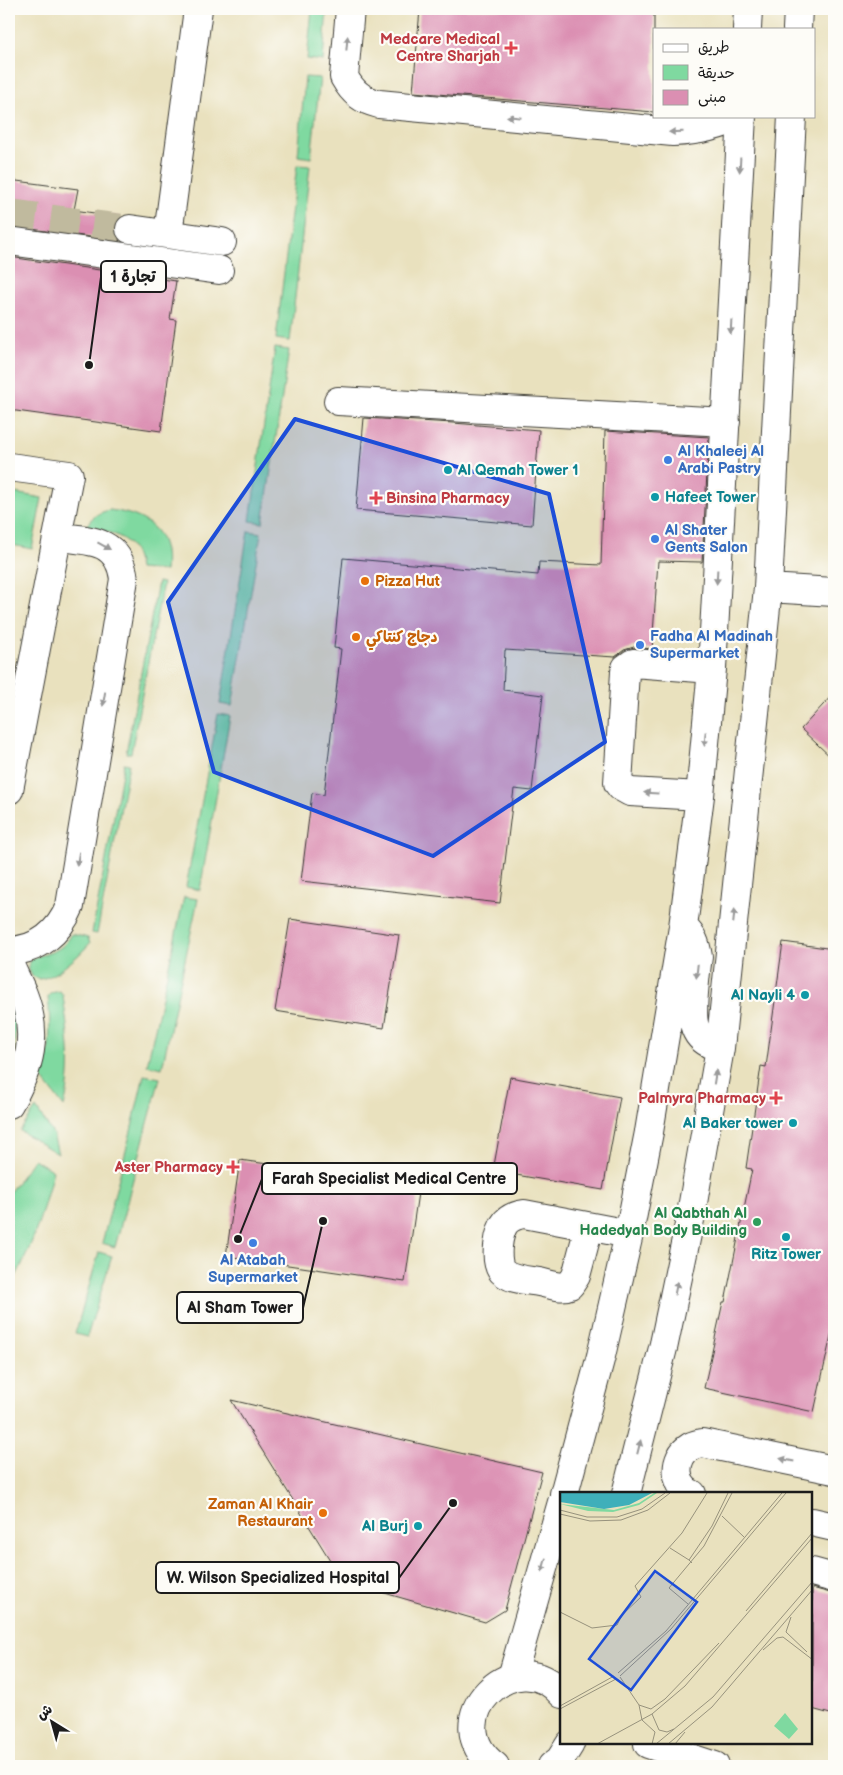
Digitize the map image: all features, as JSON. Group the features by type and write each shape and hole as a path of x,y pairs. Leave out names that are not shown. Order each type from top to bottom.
{"street":[{"path":"168,234 198,9"},
{"path":"350,9 344,78 358,96 368,101 379,104 673,132 709,128 736,118"},
{"path":"747,28 748,9"},
{"path":"797,28 798,9"},
{"path":"565,1492 601,1356 650,1132 683,927 700,796 712,669 741,118"},
{"path":"627,1492 664,1344 688,1230 720,1048 768,588 792,118"},
{"path":"130,229 222,242"},
{"path":"9,241 219,270"},
{"path":"338,401 726,422"},
{"path":"9,467 69,476 9,790"},
{"path":"9,951 29,949 50,936 66,918 70,906 124,579 120,561 108,547 92,540 57,537"},
{"path":"768,588 834,592"},
{"path":"700,796 630,792 618,783 626,668 633,663 712,669"},
{"path":"683,927 694,940 697,948 698,957 693,1012 695,1028 705,1042 720,1048"},
{"path":"9,963 16,997 31,1023 31,1038 26,1069 13,1087"},
{"path":"589,1226 629,1234"},
{"path":"688,1492 679,1482 676,1470 680,1457 689,1447 702,1443 834,1470"},
{"path":"512,1677 560,1509"},
{"path":"813,1522 834,1527"},
{"path":"813,1572 834,1578"},
{"path":"489,1764 478,1748 474,1734 476,1710 488,1690 499,1682 512,1677 528,1676 543,1679 560,1692"},
{"path":"552,1766 560,1760 569,1745"},
{"path":"651,1745 715,1766"}],"highlighted area":[{"path":"295,419 549,494 605,742 433,856 214,772 168,602"}],"green space":[{"path":"312,9 327,9 323,61 307,59"},
{"path":"305,77 320,78 311,158 298,156"},
{"path":"297,165 310,166 290,341 276,339"},
{"path":"275,348 289,350 263,523 250,521"},
{"path":"9,492 42,498 32,549 12,545 9,561"},
{"path":"110,510 135,516 153,527 160,535 164,545 166,557 165,571 139,569 137,558 128,543 114,534 86,527 90,520 102,512"},
{"path":"248,531 261,533 232,706 220,704"},
{"path":"158,582 163,583 131,753 126,753"},
{"path":"218,714 230,716 200,890 186,887"},
{"path":"124,763 129,764 97,934 92,933"},
{"path":"184,897 198,899 162,1068 147,1065"},
{"path":"72,934 88,938 90,943 80,954 52,975 39,979 32,976 28,968 31,959 59,949"},
{"path":"60,991 63,995 69,1051 69,1078 64,1107 42,1078 49,1038 48,997 51,993"},
{"path":"14,1010 16,1015 14,1053 9,1055 9,1011"},
{"path":"144,1075 160,1078 115,1247 102,1243"},
{"path":"36,1108 53,1134 58,1154 20,1131"},
{"path":"34,1159 53,1171 36,1232 24,1261 9,1289 9,1193"},
{"path":"99,1252 112,1256 87,1337 75,1334"}],"building":[{"path":"420,9 654,9 653,112 413,92"},
{"path":"9,180 78,189 74,210 121,217 117,220 115,227 115,234 120,241 9,226"},
{"path":"9,257 176,281 170,319 176,320 161,431 9,410"},
{"name":"Al Qemah Tower 1","path":"364,418 539,430 532,525 356,510"},
{"path":"605,431 709,437 702,562 658,561 652,649 634,647 624,650 615,657 505,650 503,690 543,695 532,791 514,789 500,903 301,881 312,793 324,795 341,649 334,648 343,558 538,575 539,562 601,565"},
{"path":"834,693 834,760 801,729"},
{"path":"290,919 399,935 384,1028 275,1011"},
{"path":"783,942 834,949 834,1322 814,1412 704,1388 723,1302 725,1302 752,1169 746,1168 761,1066 766,1067"},
{"path":"510,1077 620,1097 603,1190 493,1171"},
{"path":"240,1160 419,1186 405,1282 226,1256"},
{"name":"Al Burj","path":"231,1400 542,1472 505,1610 485,1622 343,1581"},
{"path":"813,1588 834,1594 834,1715 813,1709"}],"tunnel":[{"path":"9,213 130,229"}],"place":[{"name":"Medcare Medical Centre Sharjah","path":"511,48"},
{"name":"تجارة 1","path":"89,365"},
{"name":"Al Khaleej Al Arabi Pastry","path":"668,460"},
{"name":"Al Qemah Tower 1","path":"448,470"},
{"name":"Hafeet Tower","path":"655,497"},
{"name":"Binsina Pharmacy","path":"376,498"},
{"name":"Al Shater Gents Salon","path":"655,539"},
{"name":"Pizza Hut","path":"365,581"},
{"name":"دجاج كنتاكي","path":"356,637"},
{"name":"Fadha Al Madinah Supermarket","path":"640,645"},
{"name":"Al Nayli 4","path":"805,995"},
{"name":"Palmyra Pharmacy","path":"776,1098"},
{"name":"Al Baker tower","path":"793,1123"},
{"name":"Aster Pharmacy","path":"233,1167"},
{"name":"Al Sham Tower","path":"323,1221"},
{"name":"Al Qabthah Al Hadedyah Body Building","path":"757,1222"},
{"name":"Ritz Tower","path":"786,1237"},
{"name":"Farah Specialist Medical Centre","path":"238,1239"},
{"name":"Al Atabah Supermarket","path":"253,1243"},
{"name":"W. Wilson Specialized Hospital","path":"453,1503"},
{"name":"Zaman Al Khair Restaurant","path":"323,1513"},
{"name":"Al Burj","path":"418,1526"}]}
